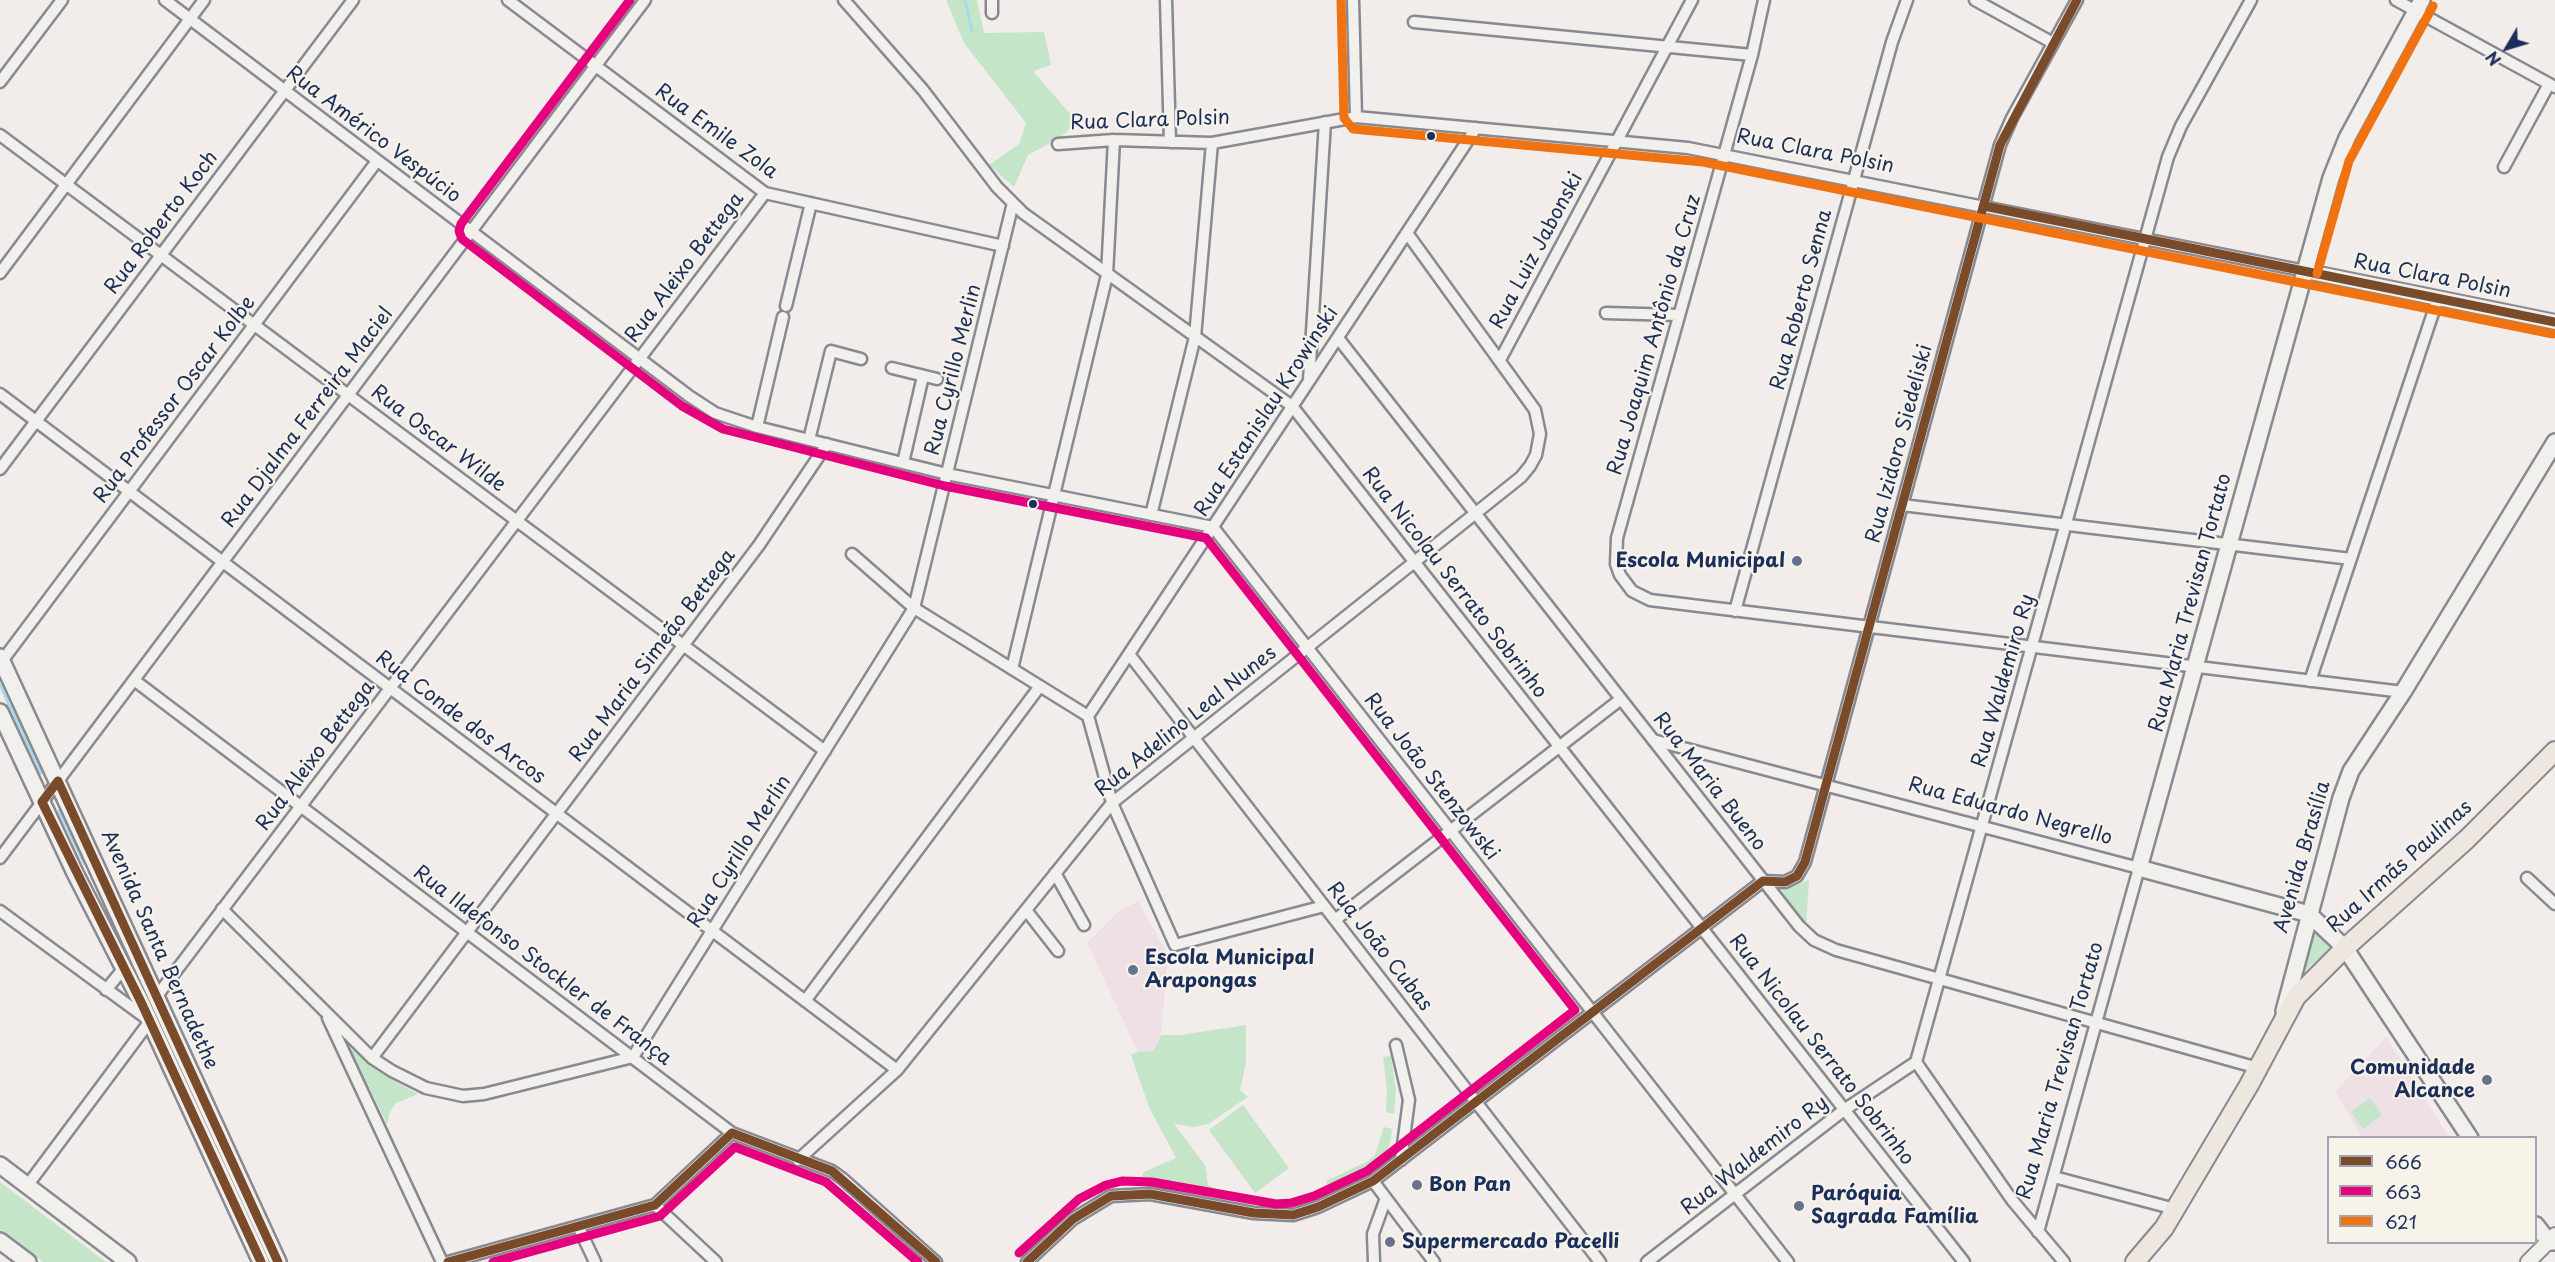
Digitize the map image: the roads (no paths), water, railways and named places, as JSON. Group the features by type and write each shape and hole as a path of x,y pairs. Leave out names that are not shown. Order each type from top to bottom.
{"main road":[{"name":"Rua Maria Trevisan Tortato","path":"2139,868 2338,156 2419,5"},
{"name":"Avenida Brasília","path":"2135,1262 2156,1239 2175,1209 2258,1068 2281,1022 2341,798 2351,771 2403,692 2555,442"},
{"name":"Avenida Santa Bernadethe","path":"1,659 278,1262"},
{"name":"Avenida Santa Bernadethe","path":"0,712 150,1020 261,1262"},
{"name":"Rua Irmãs Paulinas","path":"2281,1022 2304,987 2467,839 2555,750"},
{"name":"Rua Eduardo Negrello","path":"2139,868 2309,914 2345,948 2469,1136"},
{"path":"0,1166 128,1262"},
{"path":"2537,1227 2553,1240"},
{"path":"0,1241 28,1262"}],"street":[{"path":"0,82 62,0"},
{"name":"Rua Américo Vespúcio","path":"165,0 702,405 727,418 757,427 947,474"},
{"path":"0,273 204,0"},
{"name":"Rua Roberto Koch","path":"0,469 353,0"},
{"name":"Rua Emile Zola","path":"508,0 765,193 1003,246"},
{"name":"Rua Djalma Ferreira Maciel","path":"0,858 645,0"},
{"name":"Rua Nicolau Serrato Sobrinho","path":"844,0 909,72 997,187 1013,203 1107,275 1292,406 1964,1262"},
{"path":"992,0 992,13"},
{"path":"1166,0 1170,142"},
{"path":"1353,0 1356,117"},
{"name":"Rua Luiz Jabonski","path":"1500,360 1692,0"},
{"name":"Rua Joaquim Antônio da Cruz","path":"1735,610 1650,600 1632,591 1620,575 1615,556 1617,538 1752,55 1764,0"},
{"name":"Rua Roberto Senna","path":"1735,610 1892,42 1907,0"},
{"path":"1975,0 2053,42"},
{"name":"Rua Izidoro Siedeliski","path":"1764,881 1791,880 1802,870 2006,132 2077,0"},
{"name":"Rua Waldemiro Ry","path":"1647,1262 1844,1110 1916,1062 2145,239 2177,134 2251,0"},
{"path":"2396,0 2419,5 2552,86 2504,167"},
{"path":"1414,22 1752,55"},
{"name":"Rua Clara Polsin","path":"1058,144 1114,140 1212,143 1356,117 1616,141 1724,154 2555,322"},
{"path":"1309,382 1325,123"},
{"name":"Rua Estanislau Krowinski","path":"1088,716 1476,128"},
{"name":"Rua Oscar Wilde","path":"0,135 825,751"},
{"path":"1012,669 1107,275 1114,140"},
{"path":"1151,515 1195,337 1212,143"},
{"name":"Rua Professor Oscar Kolbe","path":"1,659 377,161"},
{"name":"Rua Aleixo Bettega","path":"157,996 765,193"},
{"path":"757,427 811,203"},
{"name":"Rua Cyrillo Merlin","path":"633,1057 914,608 1013,203"},
{"path":"1407,233 1500,360"},
{"path":"2310,681 2438,298"},
{"path":"1606,313 1679,315"},
{"name":"Rua Maria Bueno","path":"1338,338 1799,926 1814,940 1836,950 2258,1068"},
{"path":"808,440 831,351 861,359"},
{"name":"Rua Adelino Leal Nunes","path":"798,1160 897,1070 1112,803 1521,477 1536,455 1540,434 1535,410 1500,360"},
{"path":"892,368 937,379"},
{"path":"903,463 923,376"},
{"name":"Rua Conde dos Arcos","path":"0,394 897,1070"},
{"name":"Rua Maria Simeão Bettega","path":"372,1058 759,545 827,444"},
{"path":"947,474 1213,527"},
{"path":"1902,505 2350,559"},
{"name":"Rua João Stenzowski","path":"1213,527 1788,1262"},
{"path":"852,554 914,608 1088,716 1112,803 1175,945 1324,906"},
{"path":"1735,610 2403,692"},
{"name":"Rua João Cubas","path":"1130,654 1600,1262"},
{"name":"Rua Ildefonso Stockler de França","path":"134,680 732,1133 843,1179 936,1262"},
{"path":"806,1001 1040,686"},
{"path":"1335,920 1621,699"},
{"name":"Rua Eduardo Negrello","path":"1653,740 2139,868"},
{"name":"Rua Maria Trevisan Tortato","path":"2038,1232 2139,868"},
{"path":"1055,873 1084,925"},
{"path":"2527,878 2555,904"},
{"path":"1027,1262 1073,1219 1111,1196 1150,1194 1254,1213 1293,1215 1318,1207 1373,1181 1764,881"},
{"path":"222,909 372,1058 426,1088 464,1096 484,1094 633,1057"},
{"path":"1026,910 1058,951"},
{"path":"0,911 150,1020 27,1186"},
{"path":"106,990 124,968"},
{"path":"325,1011 442,1262"},
{"path":"1396,1045 1409,1100 1401,1160"},
{"path":"1916,1062 2007,1194 2064,1262"},
{"path":"448,1262 655,1205 732,1133"},
{"path":"2054,1176 2175,1209"},
{"path":"1373,1181 1434,1262"},
{"path":"1374,1262 1373,1234 1386,1198"},
{"path":"655,1205 716,1262"},
{"path":"578,1226 595,1262"},
{"path":"2528,1262 2553,1240"}],"waterway":[{"path":"965,0 972,31"},
{"path":"0,685 41,773"},
{"path":"59,811 84,863"}],"place":[{"name":"Escola Municipal","path":"1797,561"},
{"name":"Escola Municipal Arapongas","path":"1133,970"},
{"name":"Comunidade Alcance","path":"2487,1080"},
{"name":"Bon Pan","path":"1417,1185"},
{"name":"Paróquia Sagrada Família","path":"1799,1206"},
{"name":"Supermercado Pacelli","path":"1390,1242"}]}
